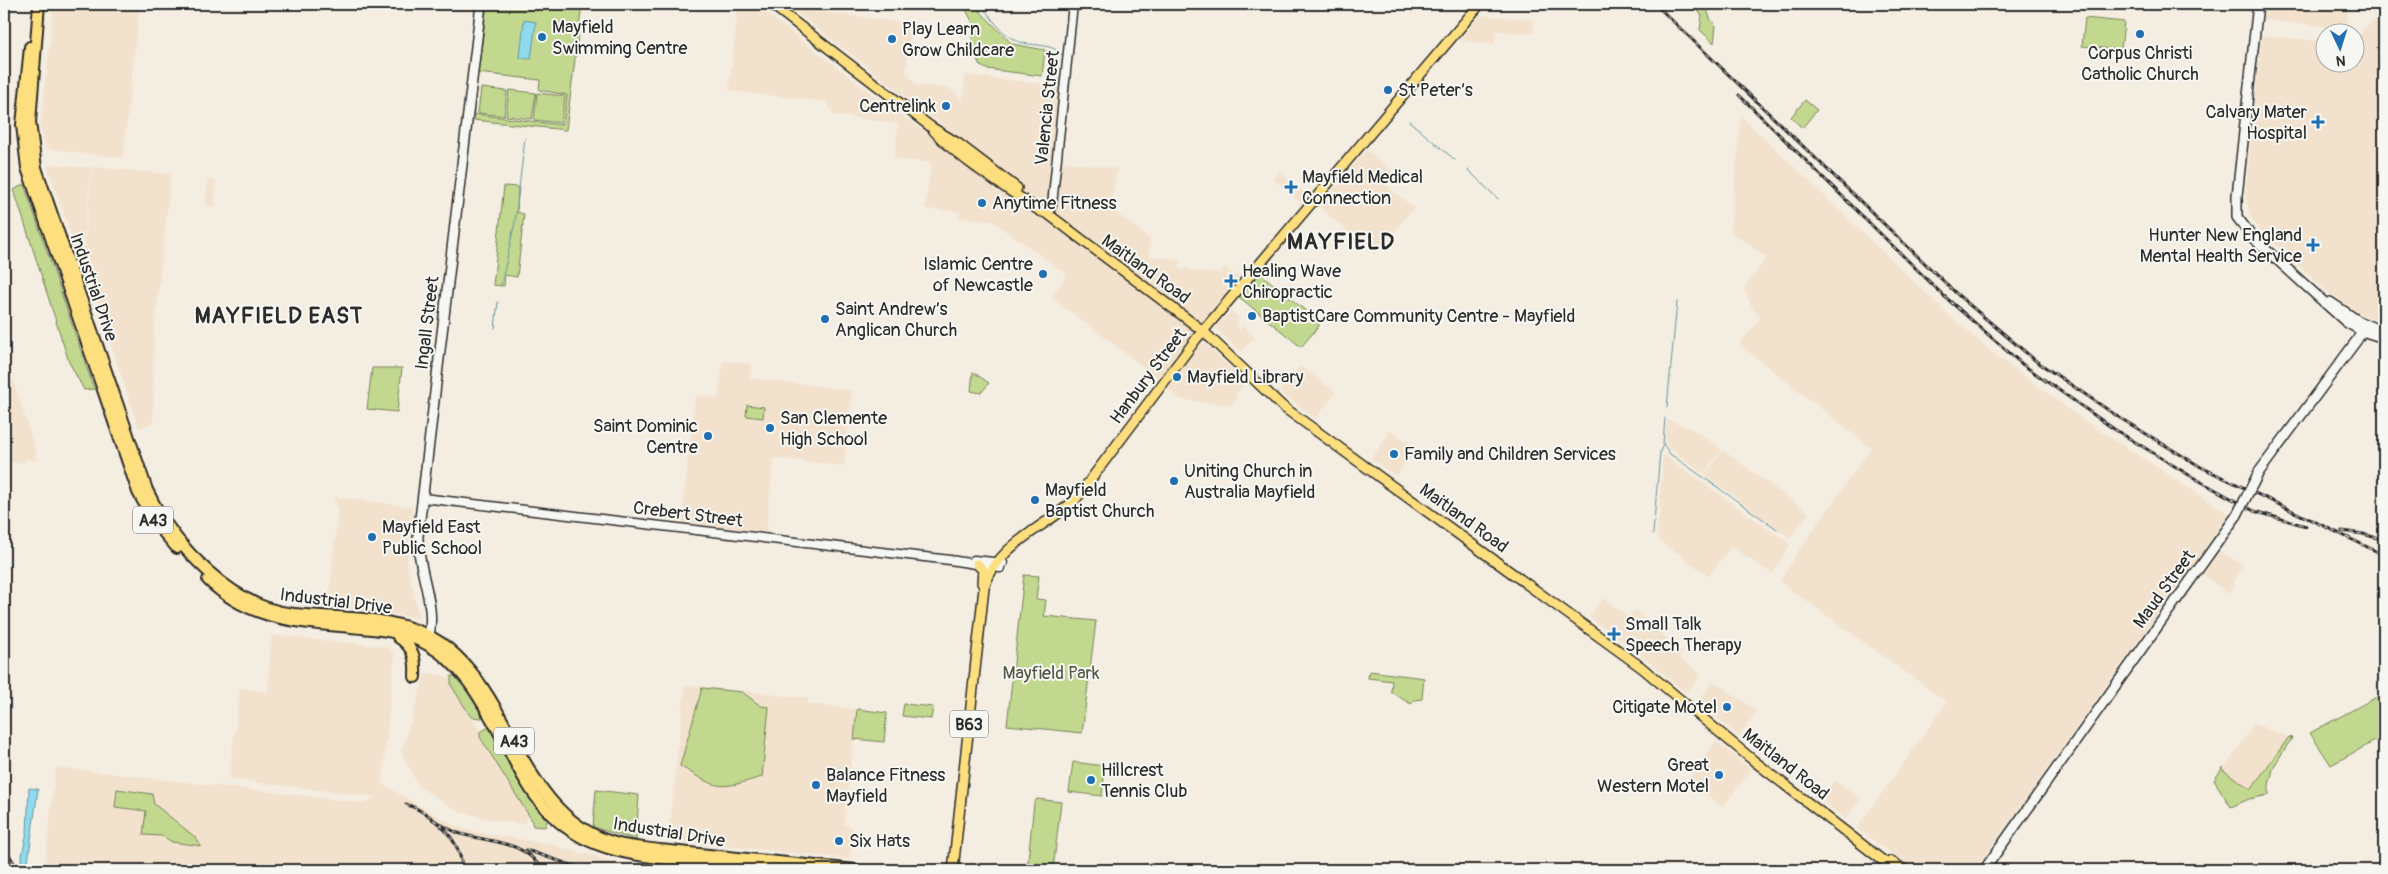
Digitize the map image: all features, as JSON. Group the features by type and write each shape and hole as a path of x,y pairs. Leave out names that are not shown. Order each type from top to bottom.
{"highway":[{"name":"Industrial Drive","path":"32,4 22,125 26,166 145,507 165,534 217,590 245,608 286,620 388,631 428,640 465,675 535,795 552,815 571,832 613,851 772,870"},
{"name":"Industrial Drive","path":"39,4 30,122 33,155 136,460 154,506 174,534 209,572 222,584 251,602 275,611 389,623 456,655 486,691 539,786 562,813 583,829 598,837 633,846 856,870"},
{"path":"388,631 405,642 412,650 416,665 415,676"}],"main road":[{"name":"Ingall Street","path":"428,640 431,606 421,570 418,546 481,4"},
{"name":"Maitland Road","path":"771,4 931,127 937,135 979,168 1040,211 1048,214 1203,331 1282,406 1640,667 1754,762 1895,870"},
{"name":"Hanbury Street","path":"998,565 1024,537 1059,514 1076,499 1203,331 1480,4"},
{"path":"2258,4 2239,178 2238,206 2248,225 2318,292 2363,328 2384,338"},
{"path":"2363,328 2384,332"},
{"name":"Maud Street","path":"1984,870 2237,515 2259,472 2363,328"},
{"name":"B63","path":"953,870 982,603 983,570 977,564"},
{"name":"B63","path":"982,603 987,577 998,565"},
{"name":"Maitland Road","path":"1865,846 1904,870"}],"street":[{"name":"Valencia Street","path":"1048,214 1052,205 1073,4"},
{"name":"Crebert Street","path":"423,498 998,565"},
{"name":"Crebert Street","path":"950,560 998,565"}],"shaded area":[{"path":"51,4 140,4 123,158 47,149 40,129 53,16"},
{"path":"738,4 754,4 888,106 935,138 969,146 786,4 813,4 826,12 912,24 906,71 916,85 949,88 959,96 963,103 965,75 1060,86 1053,160 1117,169 1110,208 1150,239 1150,256 1179,260 1181,262 1177,267 1183,271 1187,267 1192,271 1219,273 1225,267 1239,278 1194,334 1246,382 1235,394 1238,397 1231,405 1182,400 1167,389 1158,378 1051,297 1067,275 990,220 959,218 960,212 925,209 931,163 894,159 898,124 834,115 826,102 729,91"},
{"path":"2108,4 2160,4 2159,10"},
{"path":"2265,4 2349,4 2347,22 2316,22 2316,26 2263,20"},
{"path":"1481,15 1534,20 1533,34 1496,31 1495,44 1460,41"},
{"name":"Calvary Mater Hospital","path":"2373,21 2384,22 2384,325 2366,317 2330,294 2261,231 2251,218 2245,194 2262,35 2316,41 2316,72 2366,72 2366,27"},
{"path":"1741,116 1948,314 1992,352 2079,417 2229,514 1975,870 1943,870 1939,867 1937,870 1913,870 1857,828 1947,702 1780,582 1799,550 1871,448 1739,344 1761,317 1753,310 1744,288 1767,258 1733,233 1730,228"},
{"path":"1366,150 1395,174 1386,185 1414,208 1375,254 1319,207"},
{"path":"51,164 91,168 83,249 75,248 48,168"},
{"path":"92,167 171,174 154,333 153,423 139,428 83,262"},
{"name":"Mayfield Medical Connection","path":"1280,171 1308,195 1301,203 1273,179"},
{"path":"208,180 215,181 216,183 214,206 205,205"},
{"path":"1231,311 1239,318 1236,325 1240,329 1243,326 1255,337 1241,352 1215,328"},
{"path":"4,351 36,452 36,461 26,459 24,463 4,461"},
{"name":"San Clemente High School","path":"723,361 751,364 750,378 852,390 844,466 774,458 766,532 681,523 695,396 718,398"},
{"path":"1300,366 1336,392 1316,418 1279,392"},
{"path":"1667,420 1690,428 1722,449 1704,474 1667,447 1665,439"},
{"name":"Family and Children Services","path":"1391,430 1416,449 1396,476 1371,459"},
{"path":"1723,450 1809,513 1790,538 1705,475"},
{"path":"1663,455 1790,544 1773,574 1731,547 1709,576 1657,539"},
{"name":"Mayfield East Public School","path":"334,497 413,507 407,563 419,618 328,606 338,510"},
{"path":"2220,551 2244,566 2232,582 2235,585 2229,594 2203,575"},
{"path":"1603,598 1628,617 1635,610 1682,653 1679,658 1701,674 1688,691 1685,692 1636,651 1589,617"},
{"path":"271,635 387,647 395,654 382,784 455,826 480,833 550,844 628,866 671,870 44,870 56,767 365,803 376,797 229,779 240,688 268,692"},
{"path":"431,673 448,677 528,814 525,824 497,821 460,812 419,787 401,752 425,675"},
{"name":"Citigate Motel","path":"1713,681 1757,711 1739,736 1698,702"},
{"path":"685,685 808,698 808,704 857,709 844,825 853,827 850,859 668,840"},
{"path":"2254,724 2289,737 2251,790 2223,770"},
{"name":"Great Western Motel","path":"1716,741 1751,770 1723,807 1687,781"},
{"path":"1835,780 1861,799 1846,819 1821,800"}],"green space":[{"path":"487,4 582,4 566,130 474,120 475,114 561,125 563,124 567,95 539,90 540,80 478,73"},
{"path":"963,4 973,4 1012,44 1045,50 1042,76 987,69 980,66 972,47 973,23"},
{"path":"1689,4 1705,4 1710,18 1716,26 1714,43 1700,30 1702,15"},
{"path":"2085,18 2124,22 2121,50 2082,46"},
{"path":"481,88 507,91 504,116 478,113"},
{"path":"509,90 536,93 532,119 506,116"},
{"path":"537,93 565,96 561,123 534,120"},
{"path":"1805,100 1817,110 1802,128 1791,117"},
{"path":"24,184 95,389 84,390 69,362 14,190"},
{"path":"504,186 518,187 517,212 524,214 517,277 505,275 504,286 493,285"},
{"path":"1261,274 1319,322 1319,326 1301,347 1239,297 1257,275"},
{"path":"372,368 402,368 397,412 367,409"},
{"path":"973,372 989,383 981,393 971,391"},
{"path":"747,405 764,407 763,418 746,416"},
{"name":"Mayfield Park","path":"1024,575 1039,576 1036,599 1046,600 1044,616 1096,621 1082,733 1007,725"},
{"path":"1369,671 1424,678 1422,699 1415,700 1411,704 1391,692 1392,681 1368,678"},
{"path":"451,676 458,676 481,711 482,718 471,717 451,685"},
{"path":"702,688 742,692 761,706 769,707 762,777 727,786 719,785 703,780 680,766"},
{"path":"2384,693 2384,736 2331,765 2310,733"},
{"path":"904,704 933,707 931,719 902,716"},
{"path":"857,709 887,713 884,742 854,739"},
{"path":"489,727 525,790 548,818 545,827 533,826 531,819 480,737 480,732"},
{"path":"2289,737 2292,738 2274,766 2269,785 2269,795 2249,799 2231,807 2214,780 2223,767 2223,770 2251,789"},
{"name":"Hillcrest Tennis Club","path":"1073,762 1105,766 1102,796 1069,792"},
{"path":"117,789 152,794 154,804 195,837 201,846 172,842 162,836 143,835 146,811 115,807"},
{"path":"596,790 639,795 636,840 593,827"},
{"path":"1037,799 1061,802 1053,870 1027,870 1034,803"}],"water":[{"path":"524,20 536,22 531,59 520,58"},
{"path":"29,788 38,789 27,869 23,869 21,860 27,832"}],"waterway":[{"path":"980,4 1000,29 1010,37 1027,44 1052,48 1062,55"},
{"path":"1409,121 1455,160"},
{"path":"501,285 515,222 525,138"},
{"path":"1468,170 1498,199"},
{"path":"495,328 498,302"},
{"path":"1667,407 1677,302"},
{"path":"1653,534 1665,418"},
{"path":"1663,444 1670,454 1777,529"},
{"path":"4,857 10,870"}],"railway":[{"path":"1655,4 1959,296 2036,361 2120,418 2201,467 2384,555"},
{"path":"1739,95 1944,296 2022,364 2114,429 2189,475 2254,511 2306,526"},
{"path":"2342,531 2384,540"},
{"path":"406,804 426,814 444,829 457,848 462,870"},
{"path":"433,820 458,833 515,847 526,853 542,870"},
{"path":"4,846 18,870"},
{"path":"526,850 586,870"}],"place":[{"name":"Corpus Christi Catholic Church","path":"2140,34"},
{"name":"Mayfield Swimming Centre","path":"542,37"},
{"name":"Play Learn Grow Childcare","path":"892,39"},
{"name":"St Peter’s","path":"1388,90"},
{"name":"Centrelink","path":"946,106"},
{"name":"Calvary Mater Hospital","path":"2318,122"},
{"name":"Mayfield Medical Connection","path":"1291,187"},
{"name":"Anytime Fitness","path":"982,203"},
{"name":"Hunter New England Mental Health Service","path":"2313,245"},
{"name":"Islamic Centre of Newcastle","path":"1043,274"},
{"name":"Healing Wave Chiropractic","path":"1231,281"},
{"name":"BaptistCare Community Centre - Mayfield","path":"1252,316"},
{"name":"Saint Andrew’s Anglican Church","path":"825,319"},
{"name":"Mayfield Library","path":"1177,377"},
{"name":"San Clemente High School","path":"770,428"},
{"name":"Saint Dominic Centre","path":"708,436"},
{"name":"Family and Children Services","path":"1394,454"},
{"name":"Uniting Church in Australia Mayfield","path":"1174,481"},
{"name":"Mayfield Baptist Church","path":"1035,500"},
{"name":"Mayfield East Public School","path":"372,537"},
{"name":"Small Talk Speech Therapy","path":"1614,634"},
{"name":"Citigate Motel","path":"1727,707"},
{"name":"Great Western Motel","path":"1719,775"},
{"name":"Hillcrest Tennis Club","path":"1091,780"},
{"name":"Balance Fitness Mayfield","path":"816,785"},
{"name":"Six Hats","path":"839,841"}],"district":[{"name":"MAYFIELD","path":"1341,241"},
{"name":"MAYFIELD EAST","path":"279,315"}]}
